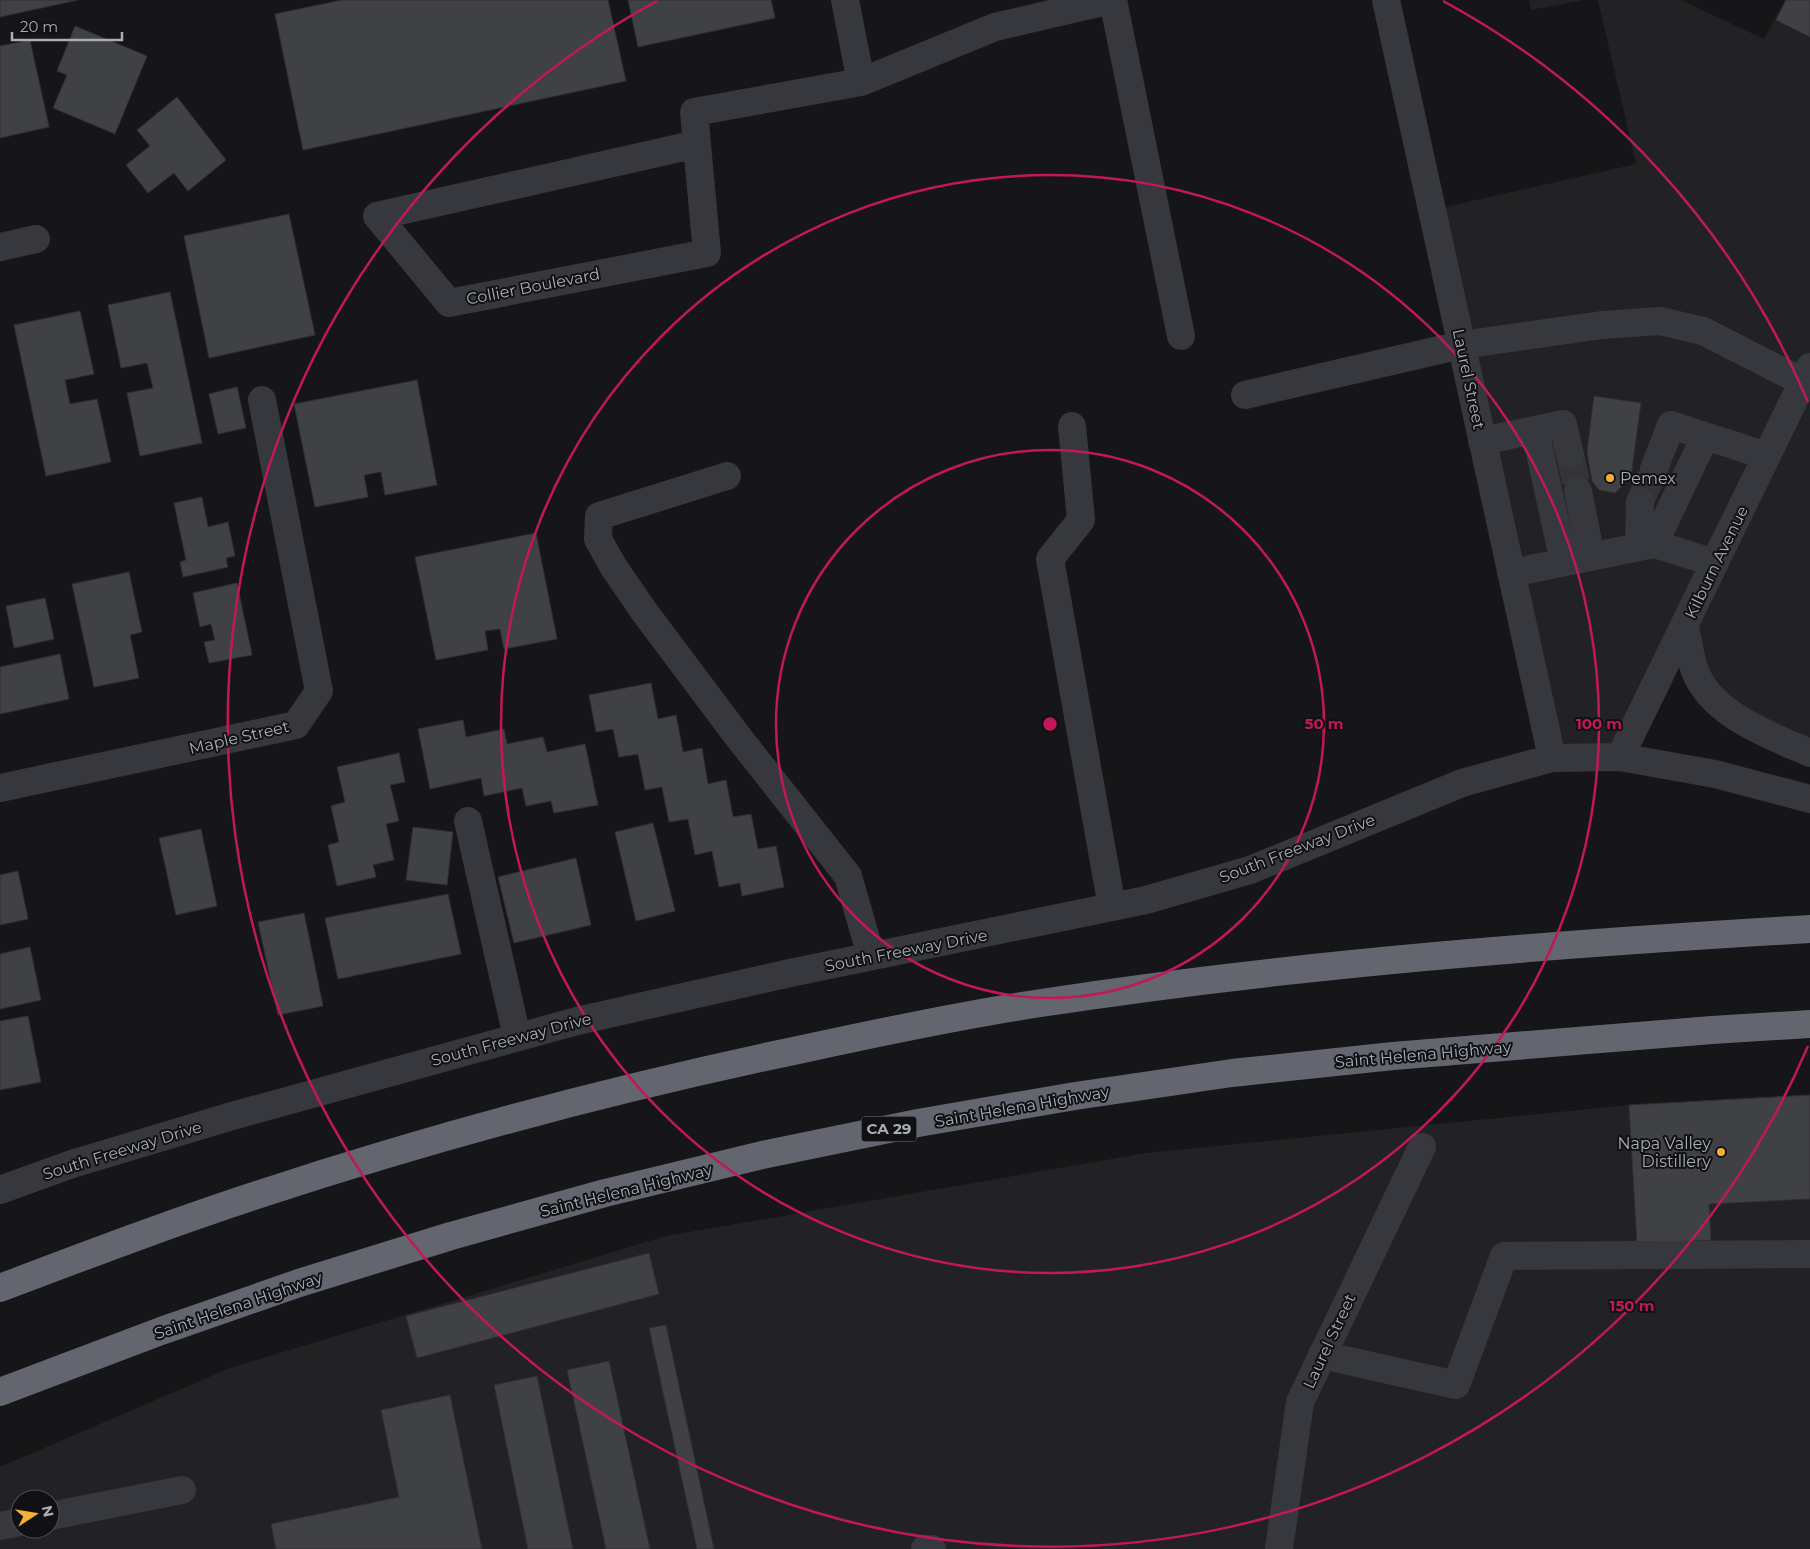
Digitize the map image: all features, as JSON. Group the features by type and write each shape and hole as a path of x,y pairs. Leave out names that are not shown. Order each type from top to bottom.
{"highway":[{"path":"0,1288 262,1193 414,1146 568,1104 723,1066 879,1032 1046,1002 1194,981 1344,964 1588,944 1810,929"},
{"name":"Saint Helena Highway","path":"0,1392 161,1331 299,1283 451,1236 615,1191 762,1155 918,1123 1232,1072 1392,1056 1810,1024"}],"street":[{"path":"845,0 861,82 995,27 1112,0 1181,336"},
{"name":"Laurel Street","path":"1386,0 1552,758"},
{"name":"Collier Boulevard","path":"698,144 377,216 449,303 708,253 698,144 694,112 861,82"},
{"path":"0,247 36,239"},
{"path":"1245,395 1461,345 1602,325 1660,322 1703,331 1806,374"},
{"name":"Kilburn Avenue","path":"1620,757 1806,374"},
{"name":"Maple Street","path":"0,788 296,725 319,691 262,400"},
{"path":"1482,441 1563,424 1570,455"},
{"path":"1654,468 1671,425 1767,456"},
{"path":"1072,426 1081,520 1050,559 1112,907"},
{"path":"1535,430 1564,562"},
{"path":"1646,545 1705,437"},
{"path":"728,476 599,516 598,540 643,610 739,738 848,876 871,956"},
{"path":"1578,491 1591,557"},
{"path":"1640,502 1646,545"},
{"path":"1511,573 1646,545 1716,562"},
{"path":"1685,626 1695,670 1709,696 1731,715 1810,753"},
{"name":"South Freeway Drive","path":"0,1190 72,1164 204,1125 577,1021 790,973 1146,900 1250,870 1462,783 1552,758 1620,757 1715,774 1810,798"},
{"path":"468,821 517,1037"},
{"name":"Laurel Street","path":"1279,1549 1300,1402 1422,1147"},
{"path":"1322,1355 1456,1385 1504,1256 1810,1254"},
{"path":"60,1514 182,1490"},
{"path":"925,1549 932,1549"}],"shaded area":[{"path":"1529,0 1584,0 1531,10"},
{"path":"1598,0 1681,0 1764,39 1785,0 1810,0 1810,753 1731,715 1685,627 1620,757 1552,758 1432,210 1636,164"},
{"path":"1810,1095 1810,1549 0,1549 0,1467 230,1368 666,1236 1146,1153 1629,1105"}],"building":[{"path":"0,0 78,0 0,17"},
{"path":"342,0 608,0 626,81 303,150 275,14"},
{"path":"628,0 771,0 775,18 638,47"},
{"path":"1786,0 1810,0 1810,37 1776,20"},
{"path":"75,26 147,56 115,134 53,108 67,75 57,71"},
{"path":"30,40 49,127 0,138 0,46"},
{"path":"177,97 226,160 188,191 174,173 148,193 126,165 150,146 137,130"},
{"path":"289,214 315,335 209,358 184,236"},
{"path":"170,292 202,443 140,456 127,393 153,388 147,363 121,368 108,305"},
{"path":"80,311 94,374 65,380 70,404 97,399 111,462 46,476 14,325"},
{"path":"417,380 437,485 385,495 381,472 364,475 368,497 315,507 294,404"},
{"path":"237,387 246,428 218,434 209,394"},
{"path":"1594,396 1641,403 1631,477 1615,493 1599,490 1592,481 1587,452"},
{"path":"202,497 208,527 228,522 235,556 226,558 228,567 183,577 180,562 186,560 174,503"},
{"path":"536,533 557,639 504,649 500,629 485,631 488,650 436,660 415,557"},
{"path":"129,572 142,632 130,635 139,678 94,687 72,584"},
{"path":"237,583 252,655 209,663 204,642 215,640 211,624 200,627 193,593"},
{"path":"45,598 54,639 14,648 6,606"},
{"path":"60,654 69,699 0,714 0,667"},
{"path":"651,683 658,719 676,715 683,752 702,748 708,784 726,780 733,817 751,814 758,849 776,846 784,887 742,896 740,883 719,887 712,851 695,855 688,819 669,822 662,787 645,790 638,754 619,757 613,729 596,732 589,695"},
{"path":"463,720 466,737 504,729 507,744 543,737 547,752 585,744 598,805 554,813 551,801 526,806 522,788 484,796 481,778 430,789 418,729"},
{"path":"399,753 405,782 390,785 399,821 386,824 394,860 373,865 376,877 337,886 328,845 339,842 331,806 345,802 337,767"},
{"path":"653,823 675,911 636,921 615,832"},
{"path":"413,827 453,832 447,885 406,880"},
{"path":"201,829 217,906 176,915 159,838"},
{"path":"576,858 591,925 514,943 498,877"},
{"path":"18,871 28,919 0,925 0,875"},
{"path":"448,894 461,954 338,979 325,918"},
{"path":"304,913 323,1006 278,1015 258,922"},
{"path":"30,947 41,1000 0,1009 0,954"},
{"path":"28,1016 41,1082 0,1090 0,1021"},
{"name":"Napa Valley Distillery","path":"1810,1095 1810,1199 1709,1204 1711,1240 1637,1244 1629,1105"},
{"path":"649,1253 659,1294 417,1358 406,1316"},
{"path":"666,1325 714,1549 697,1549 649,1328"},
{"path":"609,1361 650,1549 606,1549 567,1370"},
{"path":"537,1376 573,1549 528,1549 494,1385"},
{"path":"450,1395 482,1549 276,1549 271,1524 399,1497 381,1410"}],"tunnel":[{"path":"1570,455 1578,491"},
{"path":"1640,502 1654,469"}],"place":[{"name":"Pemex","path":"1610,478"},
{"name":"Napa Valley Distillery","path":"1721,1152"}]}
